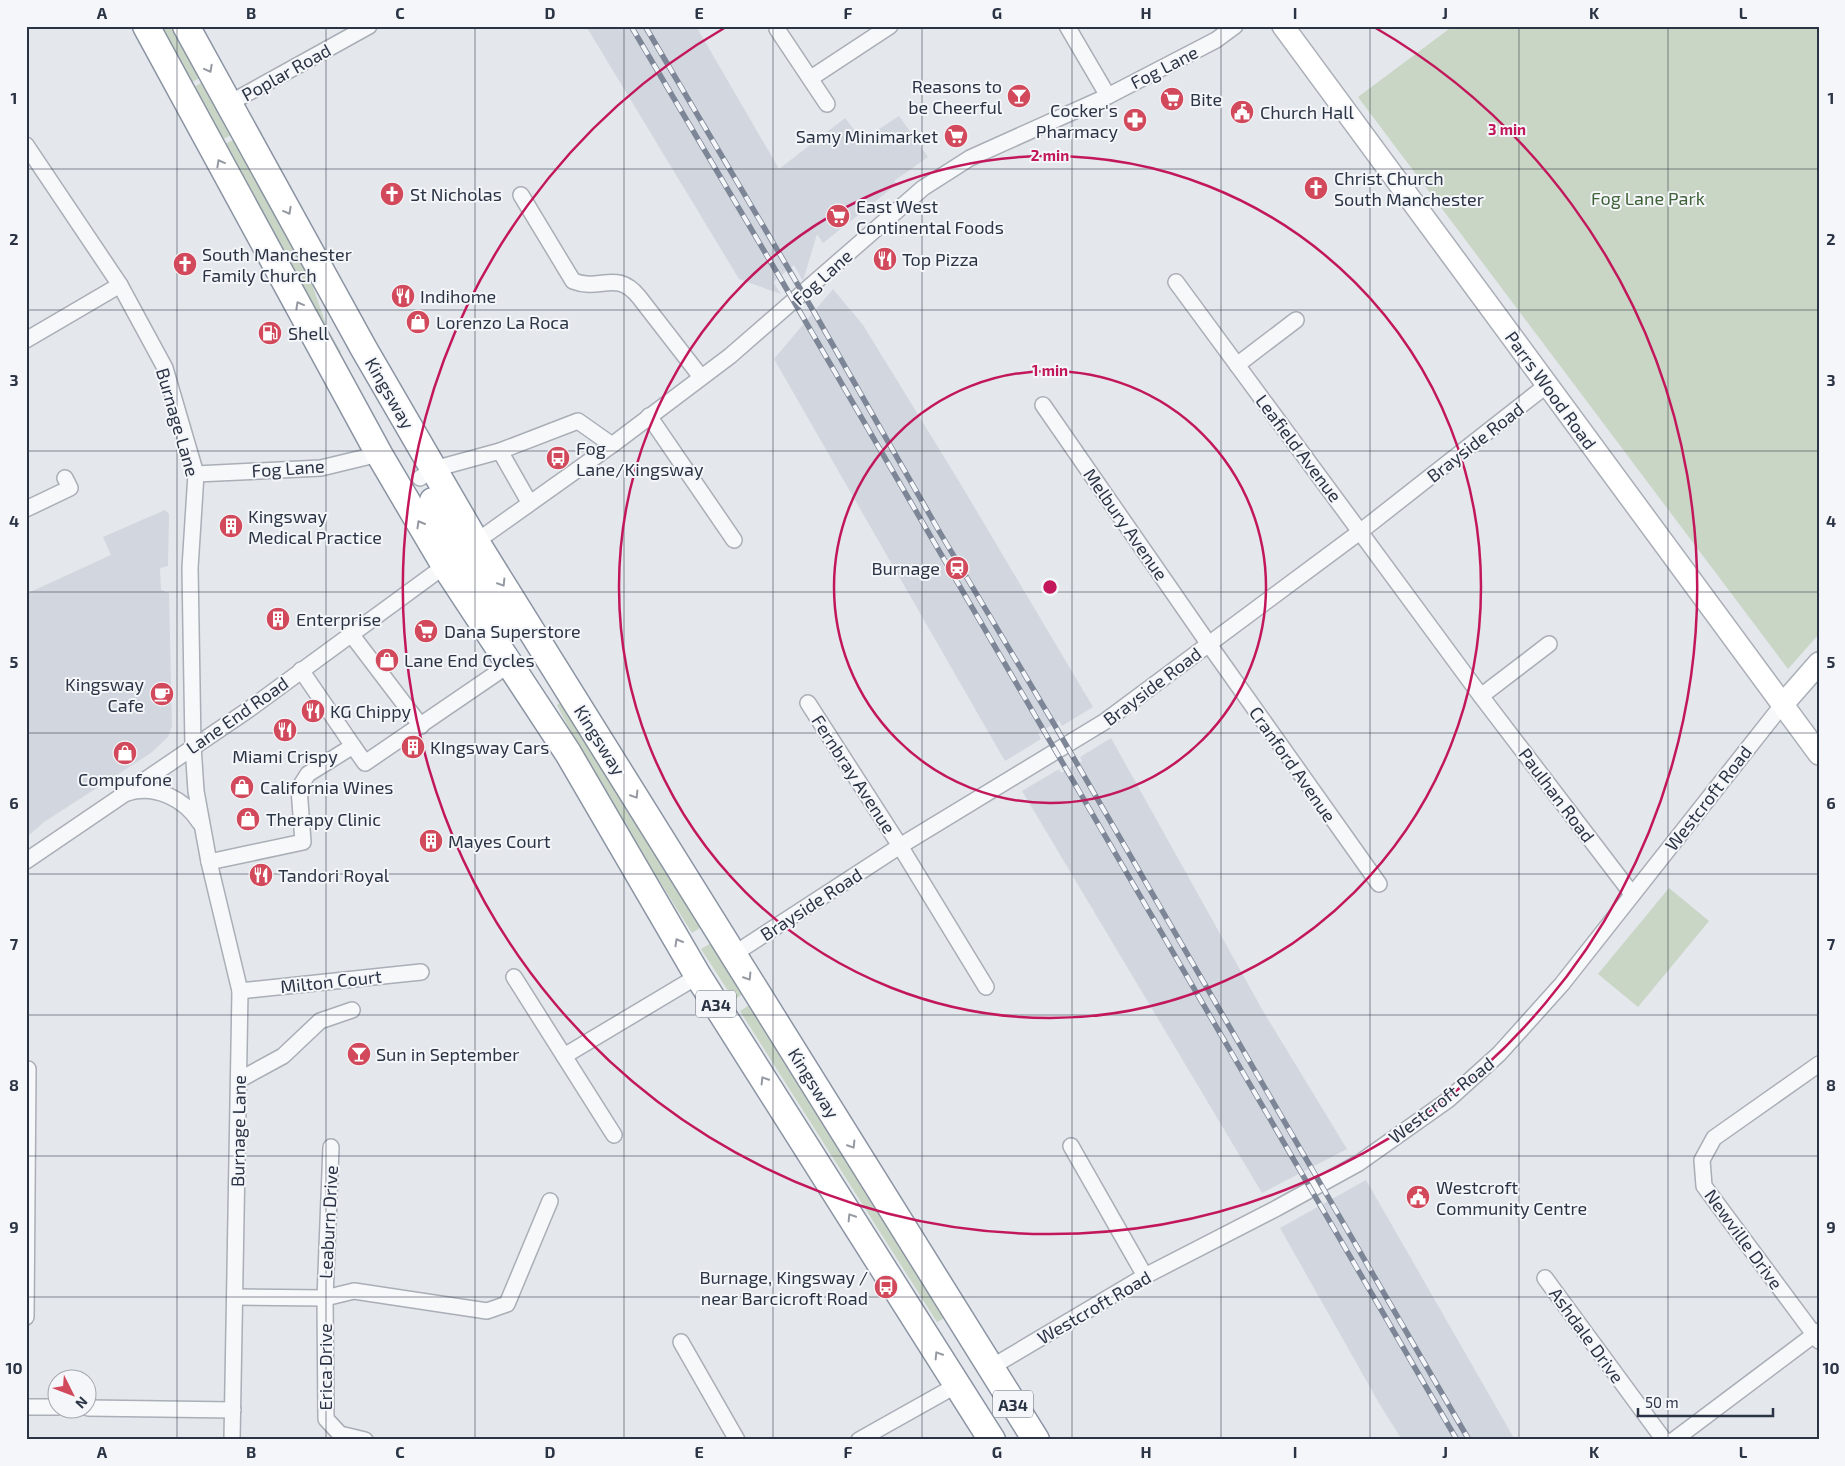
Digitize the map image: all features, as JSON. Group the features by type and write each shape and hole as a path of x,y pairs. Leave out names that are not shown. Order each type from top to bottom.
{"highway":[{"name":"Kingsway","path":"146,26 343,362 379,454 444,566 568,753 698,976 992,1440"},
{"name":"Kingsway","path":"186,26 326,280 427,473 476,542 1036,1440"},
{"path":"326,280 343,362 427,473 453,542 453,550 444,566"},
{"path":"476,542 469,560 473,576 552,701 568,753"}],"street":[{"name":"Poplar Road","path":"228,104 369,26"},
{"path":"811,78 890,26"},
{"path":"1068,26 1108,96"},
{"name":"Fog Lane","path":"444,566 529,502 612,446 762,330 923,188 970,158 1108,96 1216,40 1235,26"},
{"name":"Parrs Wood Road","path":"1283,26 1819,754"},
{"path":"777,29 827,104"},
{"name":"Burnage Lane","path":"26,145 120,285 165,368 196,474 190,568 193,746 196,791 209,862 240,990 232,1440"},
{"path":"521,196 569,277 573,281 588,285 614,280 628,285 702,377"},
{"name":"Leafield Avenue","path":"1176,282 1361,531"},
{"path":"26,340 120,285"},
{"path":"1237,365 1296,320"},
{"name":"Brayside Road","path":"734,954 900,846 1104,722 1361,531 1547,385"},
{"name":"Melbury Avenue","path":"1043,405 1208,643"},
{"path":"649,416 734,540"},
{"path":"427,473 500,451 578,421 612,446"},
{"path":"500,451 529,502"},
{"name":"Fog Lane","path":"196,474 267,469 321,468 379,454"},
{"path":"26,509 70,488 65,478"},
{"name":"Paulhan Road","path":"1361,531 1481,696 1632,894"},
{"name":"Lane End Road","path":"26,861 241,715 444,566"},
{"path":"351,634 421,726"},
{"name":"Cranford Avenue","path":"1208,643 1379,884"},
{"path":"1481,696 1549,644"},
{"path":"1783,704 1819,662"},
{"path":"301,670 365,763 510,664"},
{"name":"Fernbray Avenue","path":"808,703 900,846 986,987"},
{"name":"Westcroft Road","path":"990,1368 1144,1276 1277,1208 1359,1163 1448,1100 1499,1054 1562,984 1783,704"},
{"path":"209,862 303,842 299,788 308,774 353,746"},
{"name":"Burnage Lane","path":"125,793 140,790 169,796 190,810 202,826"},
{"name":"Milton Court","path":"240,990 421,972"},
{"path":"564,1056 698,976"},
{"path":"514,977 614,1135"},
{"path":"239,1080 283,1056 320,1021 352,1010"},
{"name":"Newville Drive","path":"1817,1335 1704,1186 1702,1160 1714,1138 1819,1064"},
{"path":"26,1317 28,1069"},
{"path":"1072,1146 1144,1276"},
{"name":"Leaburn Drive","path":"325,1298 332,1147"},
{"path":"235,1297 325,1298 354,1291 487,1311 507,1304 550,1201"},
{"name":"Ashdale Drive","path":"1545,1278 1664,1440"},
{"name":"Erica Drive","path":"325,1298 326,1420 340,1434 365,1440"},
{"path":"1674,1440 1817,1335"},
{"path":"681,1342 737,1440"},
{"path":"859,1440 957,1385"},
{"path":"26,1406 48,1407"},
{"path":"98,1408 233,1410"}],"shaded area":[{"path":"586,26 696,26 779,169 845,118 862,140 899,116 928,157 894,181 897,184 823,243 817,234 803,281 794,265 773,282 781,294 739,279"},
{"path":"833,289 863,325 960,483 1093,707 1062,726 1059,721 1038,733 1041,739 1005,761 774,359"},
{"path":"165,510 169,514 168,566 160,568 161,590 169,593 172,726 168,737 151,753 44,822 26,838 26,594 111,555 103,537"},
{"path":"1111,738 1263,1011 1347,1149 1262,1193 1022,791 1059,769 1061,773 1082,761 1080,757"},
{"path":"1366,1180 1515,1440 1402,1440 1379,1403 1280,1228"}],"green space":[{"path":"159,26 174,26 202,77 190,83"},
{"name":"Fog Lane Park","path":"1453,26 1819,26 1819,634 1788,669 1358,97"},
{"path":"205,81 233,134 220,141 192,88"},
{"path":"235,139 311,281 327,328 341,352 338,355 223,145"},
{"path":"564,701 700,928 692,933 592,773 557,705"},
{"path":"1669,888 1709,921 1638,1007 1598,974"},
{"path":"711,943 744,993 734,1000 701,949"},
{"path":"751,1004 948,1316 937,1322 740,1011"}],"railway":[{"path":"631,26 779,276 1457,1440"},
{"path":"645,26 814,312 939,531 1054,724 1469,1440"}],"place":[{"name":"Reasons to be Cheerful","path":"1019,96"},
{"name":"Bite","path":"1172,99"},
{"name":"Church Hall","path":"1242,112"},
{"name":"Cocker's Pharmacy","path":"1135,120"},
{"name":"Samy Minimarket","path":"956,136"},
{"name":"Christ Church South Manchester","path":"1316,188"},
{"name":"St Nicholas","path":"392,194"},
{"name":"East West Continental Foods","path":"838,216"},
{"name":"Top Pizza","path":"885,259"},
{"name":"South Manchester Family Church","path":"185,264"},
{"name":"Indihome","path":"403,296"},
{"name":"Lorenzo La Roca","path":"418,322"},
{"name":"Shell","path":"270,333"},
{"name":"Fog Lane/Kingsway","path":"558,458"},
{"name":"Kingsway Medical Practice","path":"231,526"},
{"name":"Burnage","path":"957,568"},
{"name":"Enterprise","path":"278,619"},
{"name":"Dana Superstore","path":"426,631"},
{"name":"Lane End Cycles","path":"387,660"},
{"name":"Kingsway Cafe","path":"162,694"},
{"name":"KG Chippy","path":"313,711"},
{"name":"Miami Crispy","path":"285,730"},
{"name":"KIngsway Cars","path":"413,747"},
{"name":"Compufone","path":"125,753"},
{"name":"California Wines","path":"242,787"},
{"name":"Therapy Clinic","path":"248,819"},
{"name":"Mayes Court","path":"431,841"},
{"name":"Tandori Royal","path":"261,875"},
{"name":"Sun in September","path":"359,1054"},
{"name":"Westcroft Community Centre","path":"1418,1197"},
{"name":"Burnage, Kingsway / near Barcicroft Road","path":"886,1287"}]}
